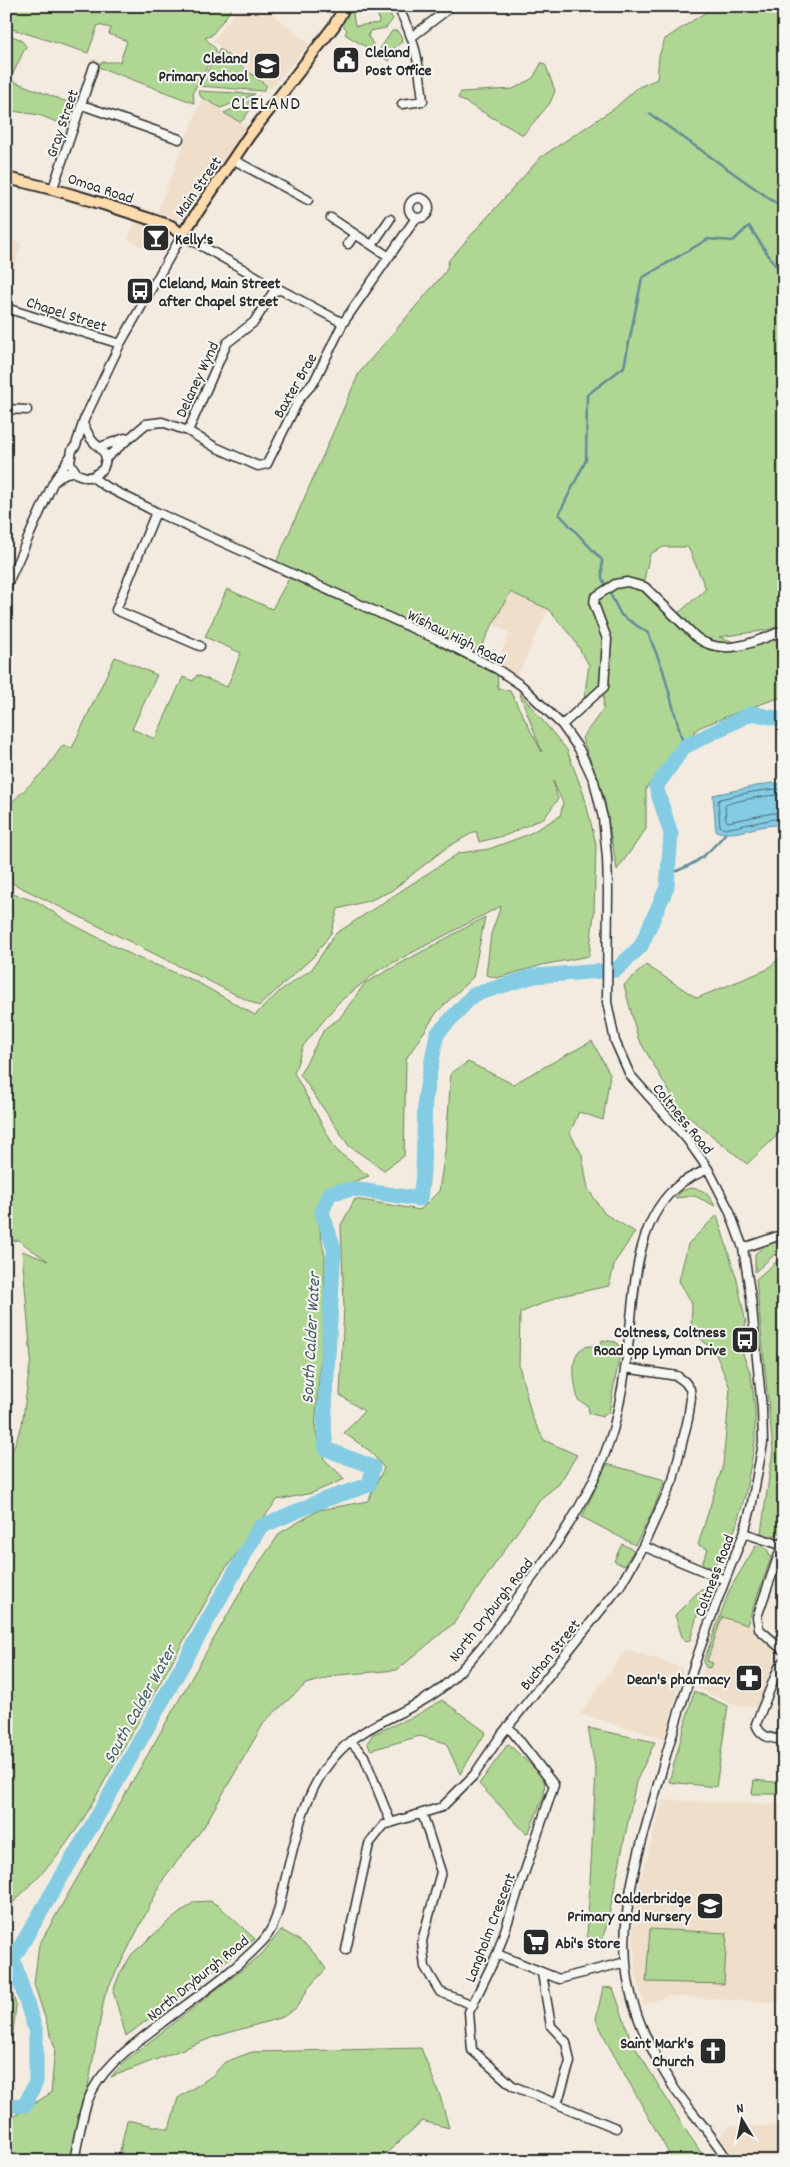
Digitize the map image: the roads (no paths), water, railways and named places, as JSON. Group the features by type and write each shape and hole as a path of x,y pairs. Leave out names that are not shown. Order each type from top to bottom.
{"main road":[{"name":"Main Street","path":"182,235 273,103 334,26 345,6"},
{"name":"Omoa Road","path":"6,178 53,188 171,226 182,235"}],"street":[{"path":"397,6 413,36 420,71 423,100 402,104"},
{"path":"413,36 447,10 449,6"},
{"name":"Gray Street","path":"53,188 94,66"},
{"path":"82,105 179,139"},
{"path":"234,160 308,200"},
{"path":"331,218 388,256"},
{"path":"372,245 390,218"},
{"name":"Baxter Brae","path":"106,458 129,436 146,424 153,422 170,424 188,431 215,447 258,466 267,464 299,399 314,382 343,323 416,218"},
{"path":"348,244 355,234"},
{"path":"182,235 259,278"},
{"name":"Main Street","path":"6,587 9,574 53,483 76,445 83,424 120,344 182,235"},
{"name":"Delaney Wynd","path":"188,431 227,343 254,322 272,293 278,290 313,305 343,323"},
{"name":"Chapel Street","path":"6,308 120,344"},
{"path":"6,409 27,410"},
{"path":"83,424 92,440 100,447 106,458 103,469 105,486"},
{"name":"Baxter Brae","path":"100,447 129,436"},
{"path":"76,445 86,440 92,440"},
{"path":"70,457 70,463 74,471 83,477 92,477 103,469"},
{"path":"53,483 64,474 74,471"},
{"name":"Wishaw High Road","path":"92,477 105,486 156,512 434,638 497,669 522,686 562,725 580,749 594,781 603,818 608,857 607,960"},
{"path":"156,512 116,610 200,646"},
{"path":"562,725 604,687 607,639 594,604 596,597 612,586 627,582 645,587 696,637 704,644 714,648 736,646 766,638 784,630"},
{"name":"Coltness Road","path":"607,960 607,1002 615,1041 630,1075 687,1139 708,1170 729,1210 743,1248 752,1307 762,1409 763,1443 751,1508 744,1533 680,1703 634,1869 626,1914 626,1962 629,1984 638,2016 658,2060 676,2091 728,2161"},
{"name":"North Dryburgh Road","path":"74,2161 88,2099 102,2075 125,2052 232,1968 262,1942 269,1932 280,1905 302,1815 314,1785 335,1755 373,1724 422,1701 456,1674 473,1656 561,1539 590,1486 607,1449 620,1399 634,1282 638,1257 645,1237 653,1219 670,1194 689,1177 708,1170"},
{"path":"743,1248 784,1234"},
{"name":"Buchan Street","path":"346,1950 369,1844 384,1825 442,1806 472,1778 508,1726 620,1586 643,1546 673,1480 688,1419 690,1390 685,1382 677,1376 625,1368"},
{"path":"744,1533 783,1544 757,1617 759,1629 784,1651"},
{"path":"643,1546 725,1580"},
{"path":"784,1661 779,1666 756,1724 759,1732 766,1738 784,1740"},
{"name":"Langholm Crescent","path":"508,1726 554,1785 497,1954 469,2012 472,2050 514,2086 616,2128"},
{"path":"350,1741 364,1756 391,1823"},
{"path":"422,1813 441,1872 422,1941 425,1967 440,1992 473,2005"},
{"path":"497,1954 559,1979 626,1962"},
{"path":"542,1972 551,2026 566,2042 570,2062 556,2104"}],"water":[{"path":"771,783 784,784 784,826 767,826 732,833 716,831 713,795"}],"waterway":[{"path":"650,114 784,209"},
{"path":"684,747 663,670 648,633 621,615 602,578 602,560 559,514 586,460 587,395 624,367 642,278 708,239 733,241 749,226 775,265 784,263"},
{"name":"South Calder Water","path":"6,2106 25,2105 36,2082 36,2032 13,1959 101,1810 260,1527 323,1500 369,1485 373,1467 326,1449 324,1427 334,1248 322,1212 330,1193 353,1189 420,1199 423,1173 425,1097 437,1034 473,995 534,976 616,970 641,946 667,887 671,834 656,787 684,747 752,713 784,720"},
{"path":"668,874 700,859 725,834"}],"place":[{"name":"Cleland Post Office","path":"346,60"},
{"name":"Cleland Primary School","path":"267,66"},
{"name":"Kelly's","path":"156,238"},
{"name":"Cleland, Main Street after Chapel Street","path":"140,291"},
{"name":"Coltness, Coltness Road opp Lyman Drive","path":"745,1340"},
{"name":"Dean's pharmacy","path":"749,1678"},
{"name":"Calderbridge Primary and Nursery","path":"710,1906"},
{"name":"Abi's Store","path":"536,1942"},
{"name":"Saint Mark's Church","path":"713,2051"}],"district":[{"name":"CLELAND","path":"266,102"}]}
